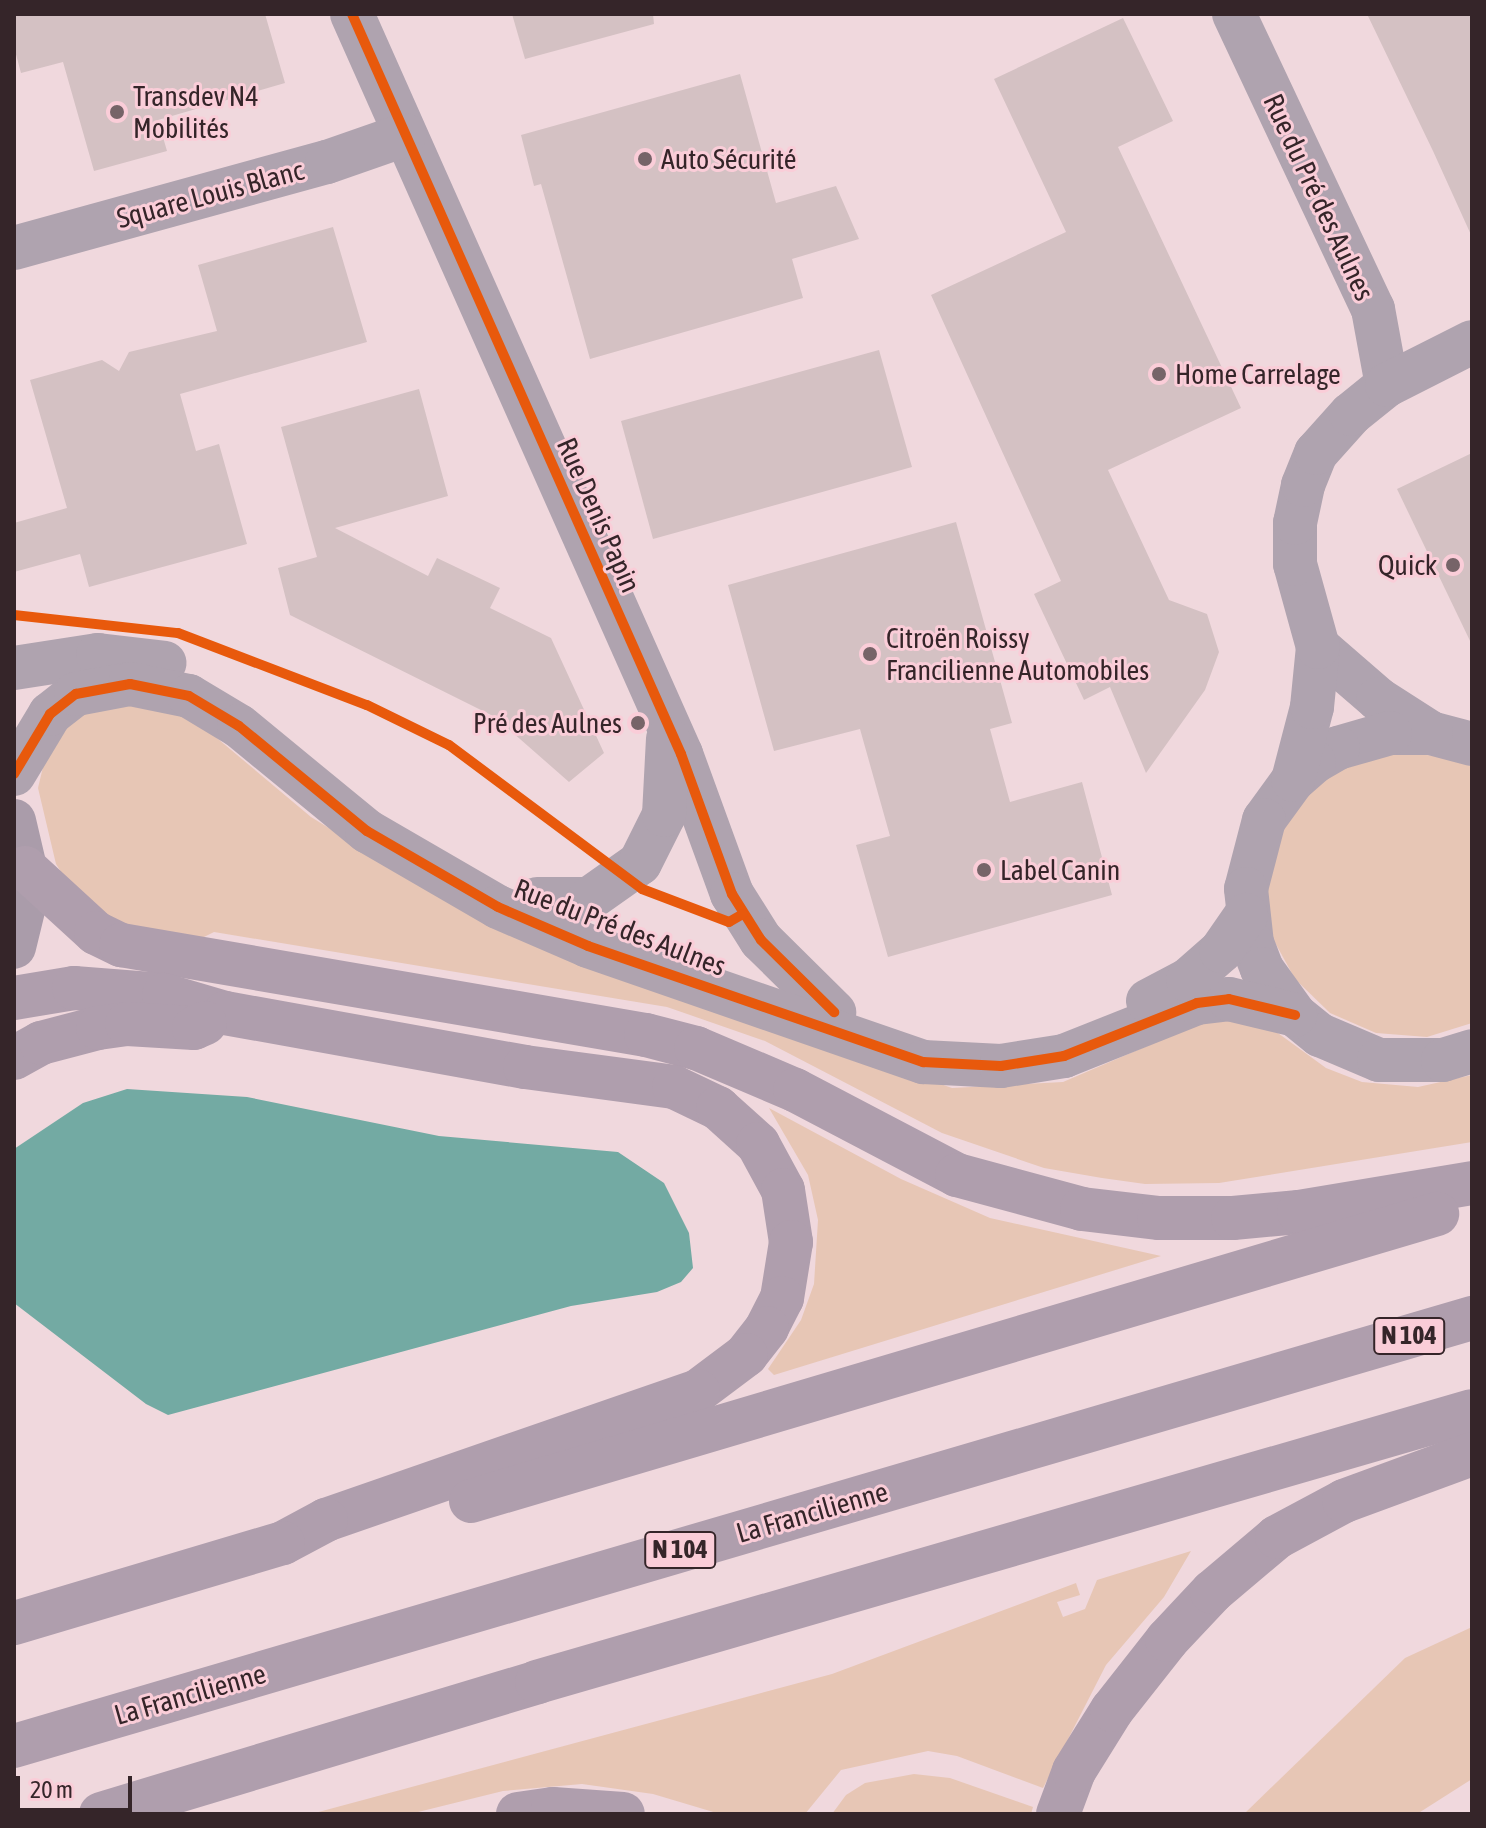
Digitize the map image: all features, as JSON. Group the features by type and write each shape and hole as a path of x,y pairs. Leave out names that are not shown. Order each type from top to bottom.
{"highway":[{"path":"25,868 96,933 121,945 646,1035 754,1071 957,1175 1082,1209 1159,1218 1233,1218 1299,1212 1472,1183"},
{"path":"14,998 108,989 164,995 225,1013 525,1067 674,1087 718,1108 758,1144 783,1190 791,1228 786,1282 775,1314 746,1355 712,1382 643,1413 326,1520 283,1543 14,1623"},
{"path":"14,1058 41,1043 98,1028 127,1024 194,1028 225,1013"},
{"path":"283,1543 342,1540 1472,1204"},
{"name":"La Francilienne","path":"14,1746 1472,1318"},
{"path":"101,1814 537,1682 1472,1411"},
{"path":"1058,1814 1074,1771 1112,1710 1212,1592 1277,1537 1344,1501 1472,1454"},
{"path":"518,1814 553,1809 623,1814"}],"main road":[{"path":"14,821 25,868 24,906 14,947"}],"street":[{"name":"Rue Denis Papin","path":"352,14 669,729 743,914 785,967 834,1012"},
{"name":"Rue du Pré des Aulnes","path":"1234,14 1373,309 1387,385"},
{"name":"Square Louis Blanc","path":"14,248 327,162 404,135"},
{"path":"1472,342 1387,385 1351,414 1316,453 1303,485 1295,523 1295,564 1318,647 1312,707 1293,780 1255,841 1246,915 1262,969 1295,1015 1329,1040 1379,1060 1443,1060 1472,1051"},
{"path":"1318,647 1378,699 1452,738"},
{"name":"Rue du Pré des Aulnes","path":"14,668 98,655 157,661 197,673 241,699 386,820 455,862 537,899 909,1038 995,1046 1093,1025 1164,994 1221,951 1246,915"},
{"name":"Rue du Pré des Aulnes","path":"14,774 44,722 76,694 130,684 189,696 239,726 367,831 466,890 588,946 923,1062 1001,1066 1064,1056 1197,1003 1229,999 1295,1015"},
{"name":"Rue Denis Papin","path":"537,899 589,899 640,863 664,815 669,729"},
{"path":"1293,780 1314,762 1363,739 1452,738"}],"shaded area":[{"path":"129,701 193,718 311,817 400,872 654,985 952,1088 1063,1082 1217,1016 1264,1023 1326,1068 1362,1082 1418,1087 1472,1075 1472,1142 1219,1183 1145,1184 1102,1178 1044,1168 942,1133 765,1041 667,1007 214,932 198,940 122,930 72,889 56,864 38,788 48,746 78,714"},
{"path":"1383,752 1455,757 1472,764 1472,1023 1427,1037 1376,1033 1330,1013 1295,979 1272,937 1266,889 1276,841 1300,799 1337,769"},
{"path":"769,1108 901,1179 990,1218 1161,1256 774,1375 768,1369 801,1320 814,1284 818,1220 808,1175"},
{"path":"1191,1551 1164,1597 1106,1665 1043,1788 957,1756 928,1751 841,1770 805,1814 720,1814 653,1794 582,1784 503,1791 410,1814 311,1814 832,1674 1076,1583 1080,1595 1057,1602 1063,1617 1085,1609 1097,1580"},
{"path":"1472,1627 1472,1779 1417,1814 1244,1814 1405,1658"},
{"path":"914,1774 950,1778 1033,1807 1031,1814 832,1814 846,1795 865,1783"}],"water":[{"path":"127,1089 247,1097 439,1136 618,1152 664,1183 689,1233 693,1268 681,1282 657,1292 571,1306 168,1415 146,1404 14,1303 14,1149 83,1103"}],"building":[{"path":"14,14 265,14 285,83 158,120 167,151 94,171 63,62 21,73 14,47"},
{"path":"512,14 653,14 654,24 525,59"},
{"path":"1367,14 1472,14 1472,237 1433,151"},
{"path":"1123,18 1173,121 1118,147 1241,408 1108,470 1169,600 1207,614 1219,652 1205,690 1146,773 1110,687 1084,700 1034,594 1061,581 931,295 1066,232 994,79"},
{"path":"740,74 776,203 836,186 859,239 792,259 803,298 590,359 541,184 534,186 521,135"},
{"path":"333,227 367,342 180,394 196,451 219,444 247,544 89,587 80,554 14,572 14,523 67,508 30,380 102,360 119,371 129,352 217,331 198,265"},
{"path":"879,350 912,467 653,539 621,421"},
{"path":"419,389 448,496 335,528 428,576 437,558 500,588 490,608 551,638 604,753 569,782 495,717 290,615 278,568 317,557 281,427"},
{"name":"Quick","path":"1472,453 1472,645 1397,489"},
{"name":"Citroën Roissy Francilienne Automobiles","path":"956,522 1012,723 990,729 1010,802 1082,782 1112,895 888,957 856,845 890,836 860,729 774,751 728,585"}],"cycle path":[{"path":"352,14 681,754 732,894 761,940 834,1012"},
{"path":"14,615 178,633 367,705 449,745 642,889 729,922 743,914"},
{"path":"14,774 50,714 76,694 130,684 189,696 239,726 367,831 498,907 588,946 923,1062 1001,1066 1064,1056 1197,1003 1229,999 1295,1015"}],"place":[{"name":"Transdev N4 Mobilités","path":"117,112"},
{"name":"Auto Sécurité","path":"645,159"},
{"name":"Home Carrelage","path":"1159,374"},
{"name":"Quick","path":"1453,565"},
{"name":"Citroën Roissy Francilienne Automobiles","path":"870,654"},
{"name":"Pré des Aulnes","path":"638,723"},
{"name":"Label Canin","path":"984,870"}]}
